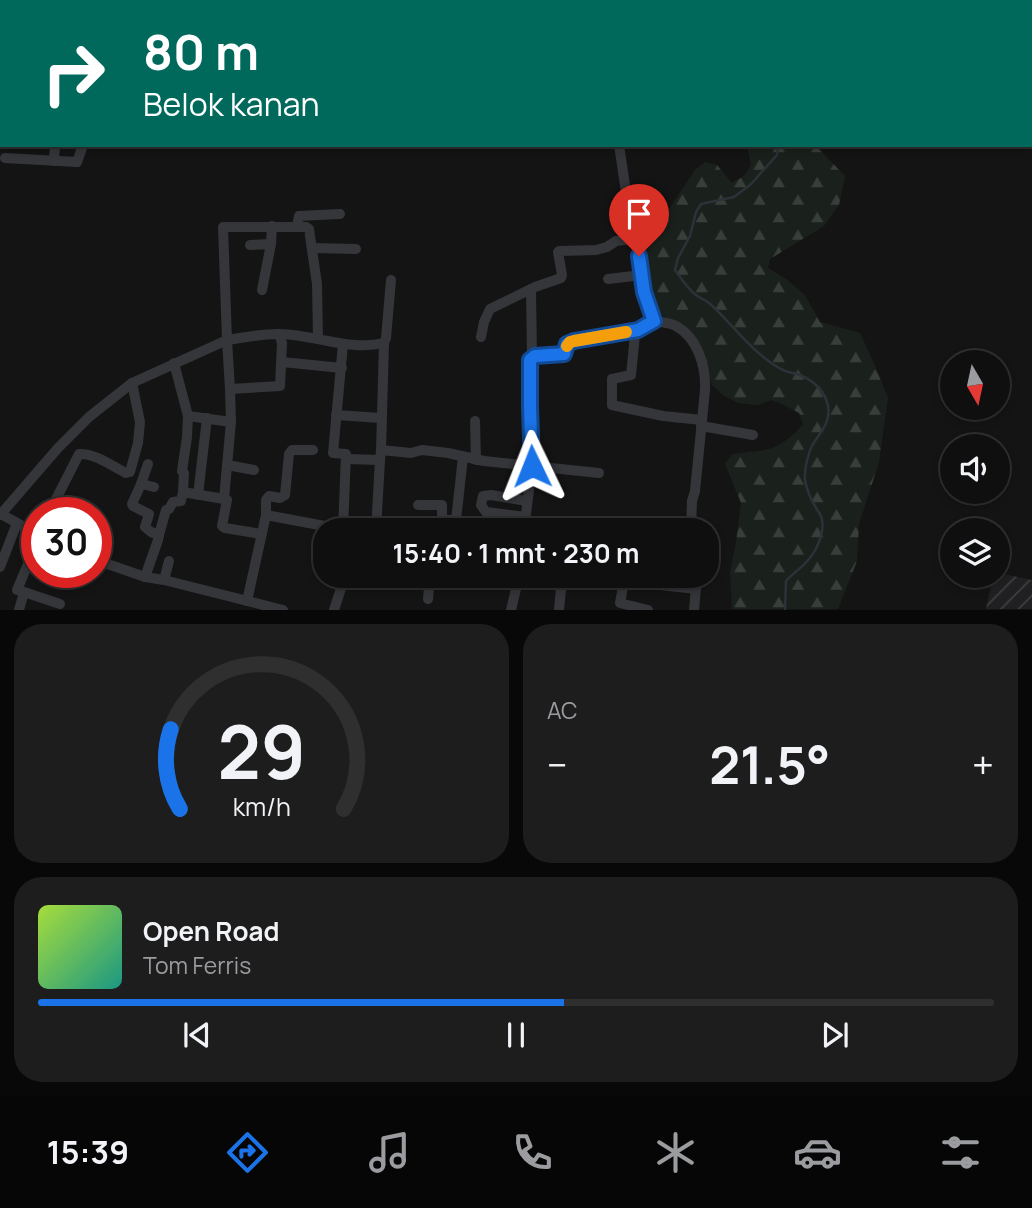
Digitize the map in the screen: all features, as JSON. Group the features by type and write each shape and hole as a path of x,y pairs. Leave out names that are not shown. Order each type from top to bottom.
{"street":[{"path":"54,161 55,147"},
{"path":"5,158 77,162 82,147"},
{"path":"619,147 633,239 644,292 654,321"},
{"path":"297,227 299,216 340,214"},
{"path":"262,290 272,226"},
{"path":"224,499 231,422 222,228 272,226 309,229 318,297 317,338"},
{"path":"481,337 490,309 561,278 559,250 596,250 616,241 633,239"},
{"path":"250,245 271,244"},
{"path":"313,248 356,249"},
{"path":"608,279 642,275"},
{"path":"377,518 384,343 390,280"},
{"path":"527,501 491,495 483,496 481,505 486,512 524,517 527,501 532,466 531,289"},
{"path":"532,358 564,354 567,344 574,341 638,330 654,321 674,325 684,332 698,351 706,385 691,518"},
{"path":"638,330 635,335 631,375 612,379 611,405 754,435"},
{"path":"230,389 280,386 282,342 279,334"},
{"path":"21,525 1,514 58,448 89,417 132,383 227,340 279,334 344,344 370,346 384,343"},
{"path":"344,344 333,453 346,454 345,518"},
{"path":"282,362 342,368"},
{"path":"145,577 166,510 173,502 181,501 183,492 182,471 188,416 174,363"},
{"path":"57,497 79,454 90,455 126,473 130,472 138,443 140,422 132,383"},
{"path":"336,415 381,418"},
{"path":"188,416 231,422"},
{"path":"198,495 207,418"},
{"path":"475,421 476,460"},
{"path":"247,601 266,515 267,498 280,498 285,495 290,451 313,450"},
{"path":"346,458 422,450 476,460 599,473"},
{"path":"456,518 463,457"},
{"path":"148,464 132,504 149,514 145,527 159,534"},
{"path":"227,465 254,470"},
{"path":"141,484 155,487"},
{"path":"183,492 227,499 223,527 261,534"},
{"path":"418,505 442,505 443,518"},
{"path":"266,515 313,524"},
{"path":"0,567 17,523"},
{"path":"164,580 169,561"},
{"path":"112,566 145,577 283,610"},
{"path":"19,610 17,589 21,580"},
{"path":"648,610 620,603 624,580 696,589 694,610"},
{"path":"334,610 341,588"},
{"path":"428,598 429,588"},
{"path":"511,610 516,588"},
{"path":"559,610 561,588"},
{"path":"17,589 60,604"}],"shaded area":[{"path":"1010,575 1032,580 1032,609 986,609 990,588 1010,588"}],"green space":[{"path":"747,147 817,147 845,176 839,205 824,226 770,259 768,268 805,295 820,322 860,333 888,398 879,462 859,524 857,561 838,609 732,609 730,572 741,503 725,464 732,454 779,445 803,424 799,413 771,400 758,405 738,403 723,395 712,385 701,345 682,325 663,316 650,295 645,245 695,170 705,162 717,165 732,183 744,176 751,165"}],"waterway":[{"path":"778,147 777,155 751,184 734,197 701,204 675,270 693,292 718,311 764,357 785,371 810,380 822,391 827,401 827,422 811,448 805,476 809,494 822,519 822,531 812,555 786,581 785,610"}],"slow traffic":[{"path":"567,346 574,341 626,332"}],"route":[{"path":"532,466 530,360 535,356 564,354 570,342 638,330 654,321 644,292 639,256"}]}
